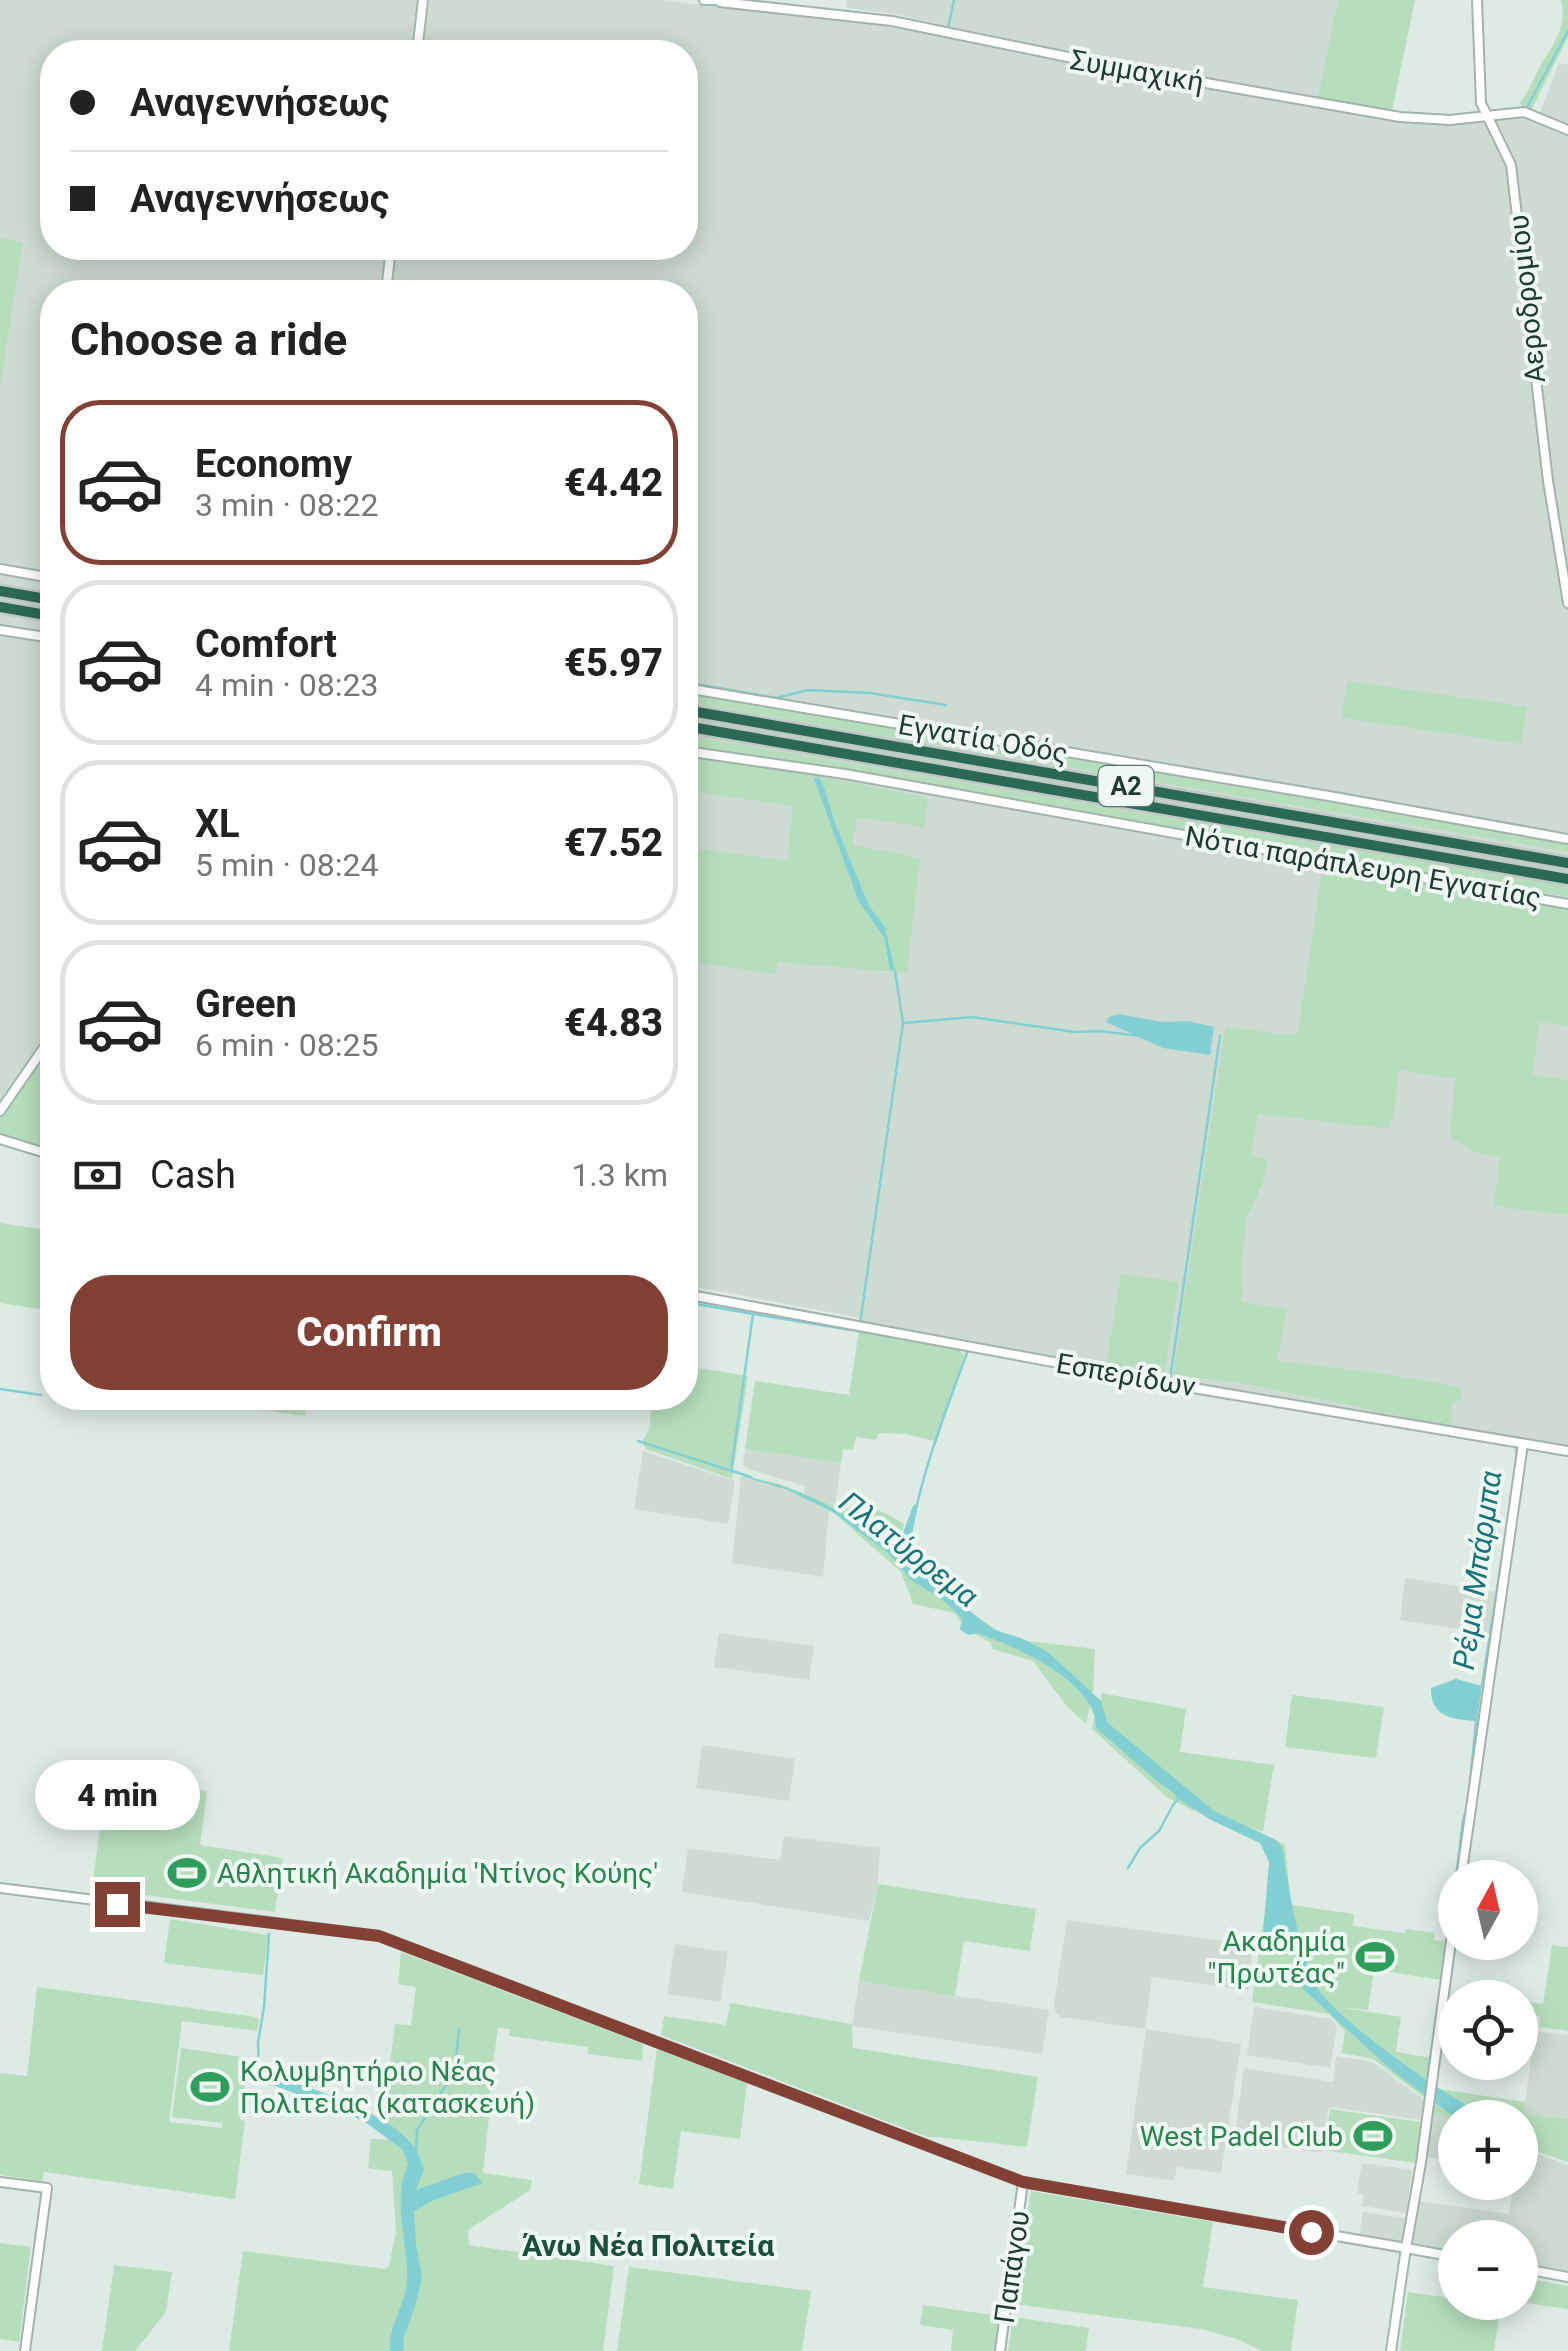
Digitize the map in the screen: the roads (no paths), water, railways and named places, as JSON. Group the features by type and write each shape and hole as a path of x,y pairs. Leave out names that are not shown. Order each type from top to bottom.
{"highway":[{"path":"0,591 40,598"},
{"path":"0,607 40,614"},
{"name":"Εγνατία Οδός","path":"698,712 1568,863"},
{"name":"Εγνατία Οδός","path":"698,728 1568,879"}],"street":[{"path":"418,40 423,0"},
{"name":"Συμμαχική","path":"704,0 892,21 1126,70 1400,117 1450,120 1524,112 1568,130"},
{"name":"Αεροδρομίου","path":"1477,0 1481,103 1511,165 1548,482 1568,603"},
{"path":"0,569 40,576"},
{"path":"0,630 40,636"},
{"path":"698,690 1568,838"},
{"name":"Νότια παράπλευρη Εγνατίας","path":"698,753 864,777 1568,904"},
{"path":"0,1110 40,1053"},
{"path":"0,1140 40,1152"},
{"name":"Εσπερίδων","path":"698,1296 1205,1390 1568,1451"},
{"path":"1464,1860 1523,1444"},
{"path":"0,1888 379,1936 1023,2182 1438,2254"},
{"path":"1391,2351 1449,1960"},
{"path":"0,2182 48,2188 25,2351"},
{"name":"Παπάγου","path":"1000,2351 1023,2182"},
{"path":"1538,2271 1568,2277"}],"water":[{"path":"819,777 869,906 885,927 895,971 890,970 884,937 859,902 814,779"},
{"path":"1118,1014 1214,1027 1210,1055 1163,1048 1106,1022"},
{"path":"741,1476 784,1487 824,1504 861,1525 896,1552 913,1506 918,1503 907,1562 994,1630 1048,1652 1101,1701 1108,1723 1214,1811 1276,1840 1282,1847 1303,1949 1314,1982 1324,1997 1393,2056 1458,2100 1438,2100 1438,2105 1389,2068 1303,1989 1293,1951 1284,1939 1275,1938 1274,1951 1262,1949 1269,1862 1260,1843 1209,1819 1157,1781 1096,1728 1093,1711 1069,1681 1031,1656 977,1633 964,1633 960,1629 963,1614 910,1579 889,1554 833,1512 788,1490"},
{"path":"1456,1679 1482,1686 1477,1721 1452,1718 1435,1705 1431,1688"},
{"path":"267,2073 346,2102 402,2134 416,2149 424,2169 416,2190 464,2173 474,2173 483,2183 414,2211 422,2276 403,2340 404,2351 390,2351 407,2282 401,2193 408,2164 403,2150 347,2113 265,2082"}],"waterway":[{"name":"Ρέμα Μπάρμπα","path":"948,28 954,0"},
{"path":"1526,109 1568,31"},
{"name":"Ρέμα Μπάρμπα","path":"698,684 776,698 808,690 870,693 946,705"},
{"name":"Ρέμα Μπάρμπα","path":"860,1324 903,1023 895,971"},
{"name":"Ρέμα Μπάρμπα","path":"904,1023 972,1017 1075,1032 1140,1036"},
{"name":"Ρέμα Μπάρμπα","path":"1170,1379 1220,1036"},
{"path":"7,1146 20,1149"},
{"path":"698,1304 753,1314 731,1471"},
{"path":"753,1314 906,1339"},
{"name":"Ρέμα Μπάρμπα","path":"908,1553 925,1475 968,1350"},
{"path":"0,1389 40,1395"},
{"name":"Πλατύρρεμα","path":"638,1441 751,1477"},
{"name":"Ρέμα Μπάρμπα","path":"1482,1685 1517,1462 1516,1446"},
{"name":"Πλατύρρεμα","path":"949,1604 965,1619"},
{"name":"Ρέμα Μπάρμπα","path":"1458,1860 1476,1721"},
{"name":"Πλατύρρεμα","path":"1176,1795 1194,1808"},
{"path":"1128,1868 1140,1848 1159,1831 1179,1798"},
{"path":"266,2078 259,2075 258,2043 269,1934"},
{"name":"Ρέμα Μπάρμπα","path":"1427,2082 1444,1960"},
{"path":"416,2151 417,2130 455,2071 459,2029"}],"place":[{"name":"Αθλητική Ακαδημία 'Ντίνος Κούης'","path":"187,1873"},
{"name":"Ακαδημία \"Πρωτέας\"","path":"1375,1957"},
{"name":"Κολυμβητήριο Νέας Πολιτείας (κατασκευή)","path":"210,2087"},
{"name":"West Padel Club","path":"1373,2136"}],"district":[{"name":"Άνω Νέα Πολιτεία","path":"648,2245"}]}
